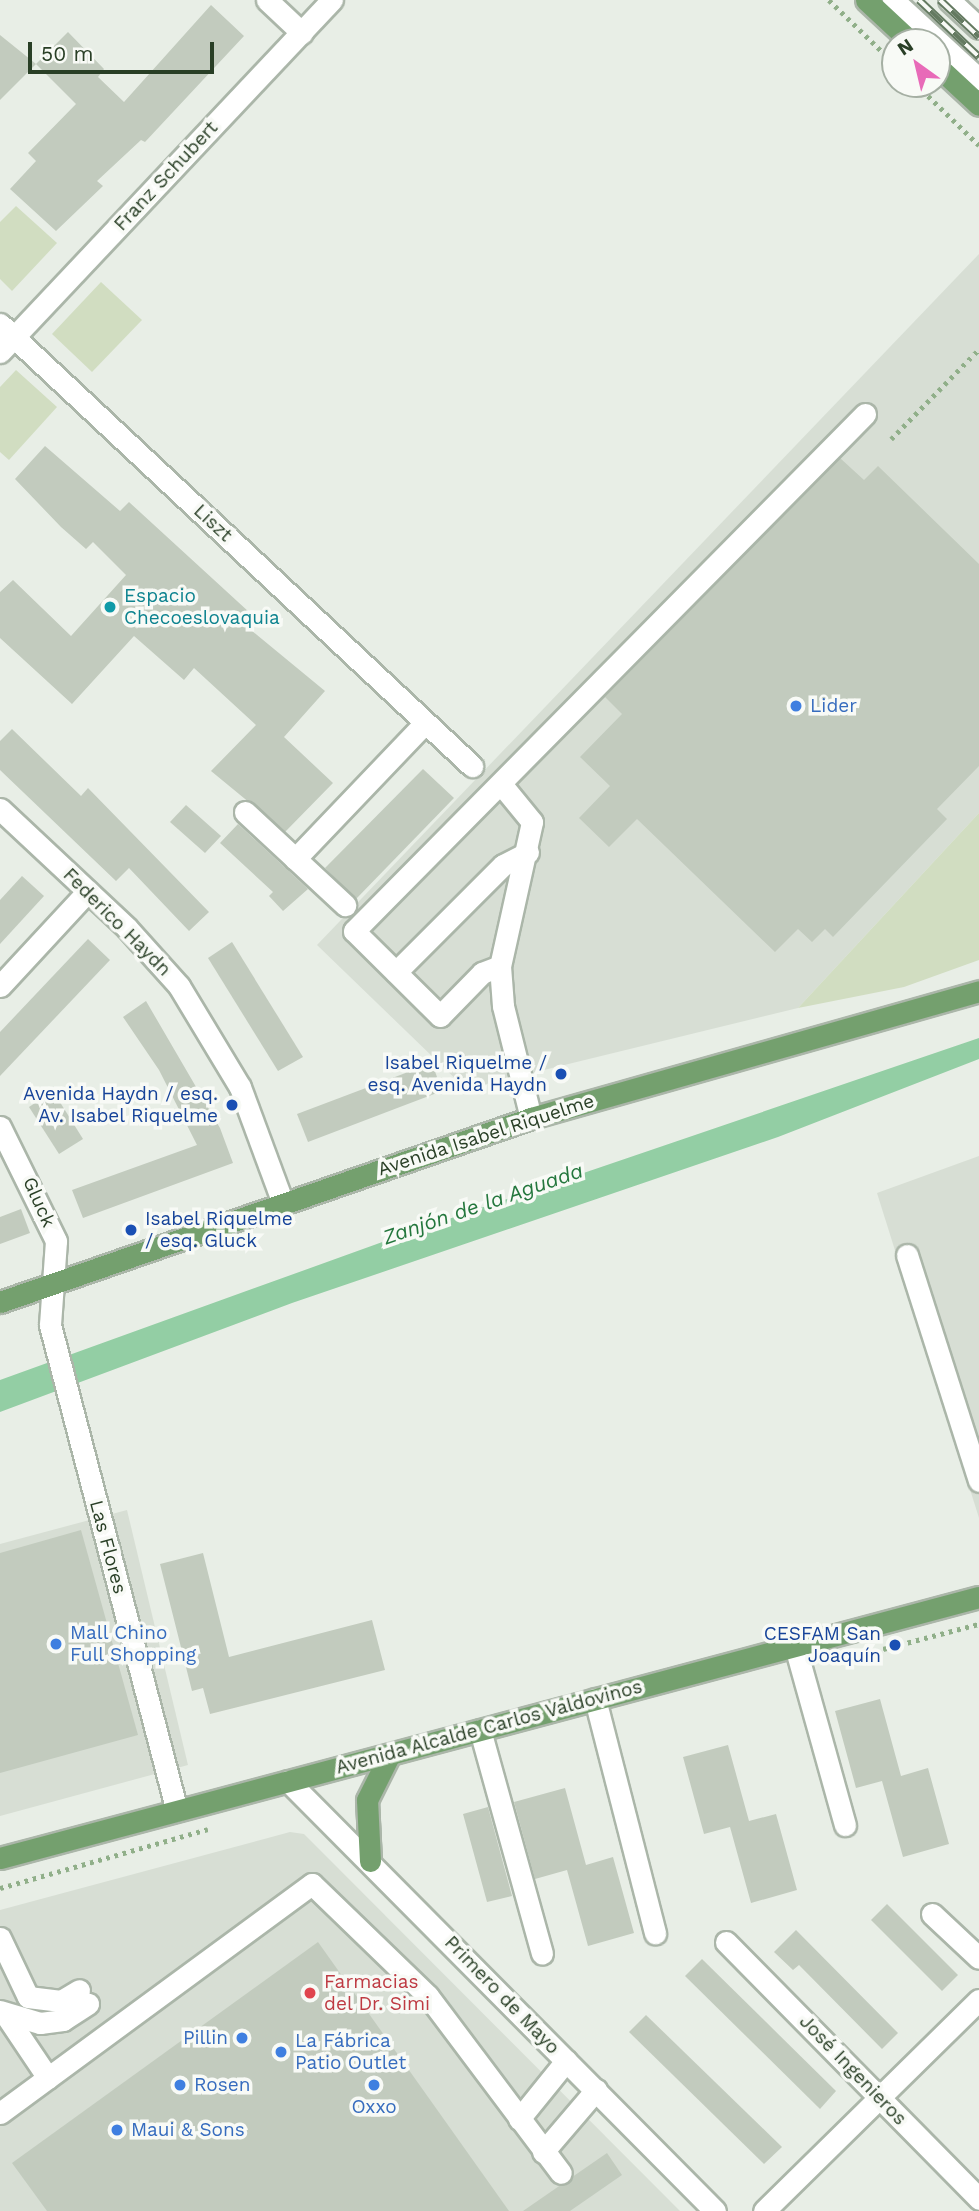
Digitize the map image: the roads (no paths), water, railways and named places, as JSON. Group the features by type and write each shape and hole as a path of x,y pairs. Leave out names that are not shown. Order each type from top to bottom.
{"main road":[{"path":"866,0 896,28"},
{"path":"951,79 979,104"},
{"name":"Avenida Isabel Riquelme","path":"0,1301 531,1118 979,991"},
{"name":"Avenida Alcalde Carlos Valdovinos","path":"0,1858 979,1597"},
{"path":"370,1861 367,1800 390,1754"}],"street":[{"path":"267,0 302,33"},
{"name":"Franz Schubert","path":"5,338 332,0"},
{"path":"893,0 979,79"},
{"path":"949,0 979,28"},
{"name":"Liszt","path":"5,338 472,766"},
{"path":"500,966 482,973 440,1016 354,931 866,414"},
{"path":"295,859 425,723"},
{"path":"501,784 531,817 528,852 500,966 503,1006 531,1118"},
{"name":"Federico Haydn","path":"0,809 154,956 202,1019 240,1087 283,1203"},
{"path":"245,812 345,905"},
{"path":"396,972 503,865 528,852"},
{"path":"0,986 88,891"},
{"name":"Gluck","path":"0,1127 53,1231 54,1283"},
{"path":"907,1255 979,1481"},
{"name":"Las Flores","path":"54,1283 52,1334 177,1811"},
{"path":"795,1646 845,1825"},
{"path":"595,1699 655,1933"},
{"path":"480,1730 542,1954"},
{"name":"Primero de Mayo","path":"288,1781 715,2211"},
{"path":"0,2113 43,2071 312,1884 428,1996 543,2152 561,2172"},
{"path":"932,1914 979,1958"},
{"path":"0,1938 28,1997 61,2001 83,1997 47,2022 3,2012"},
{"name":"José Ingenieros","path":"726,1942 979,2199"},
{"path":"764,2211 979,2000"},
{"path":"3,2012 43,2071"},
{"path":"43,2071 47,2022"},
{"path":"519,2119 566,2061"},
{"path":"543,2152 596,2090"}],"railway":[{"path":"919,0 979,57"},
{"path":"940,0 979,37"}],"place":[{"name":"Espacio Checoeslovaquia","path":"110,607"},
{"name":"Lider","path":"796,706"},
{"name":"Isabel Riquelme / esq. Avenida Haydn","path":"561,1074"},
{"name":"Avenida Haydn / esq. Av. Isabel Riquelme","path":"232,1105"},
{"name":"Isabel Riquelme / esq. Gluck","path":"131,1230"},
{"name":"Mall Chino Full Shopping","path":"56,1644"},
{"name":"CESFAM San Joaquín","path":"895,1645"},
{"name":"Farmacias del Dr. Simi","path":"310,1993"},
{"name":"Pillin","path":"242,2038"},
{"name":"La Fábrica Patio Outlet","path":"281,2052"},
{"name":"Rosen","path":"180,2085"},
{"name":"Oxxo","path":"374,2085"},
{"name":"Maui & Sons","path":"117,2130"}],"water label":[{"name":"Zanjón de la Aguada","path":"483,1204"}]}
